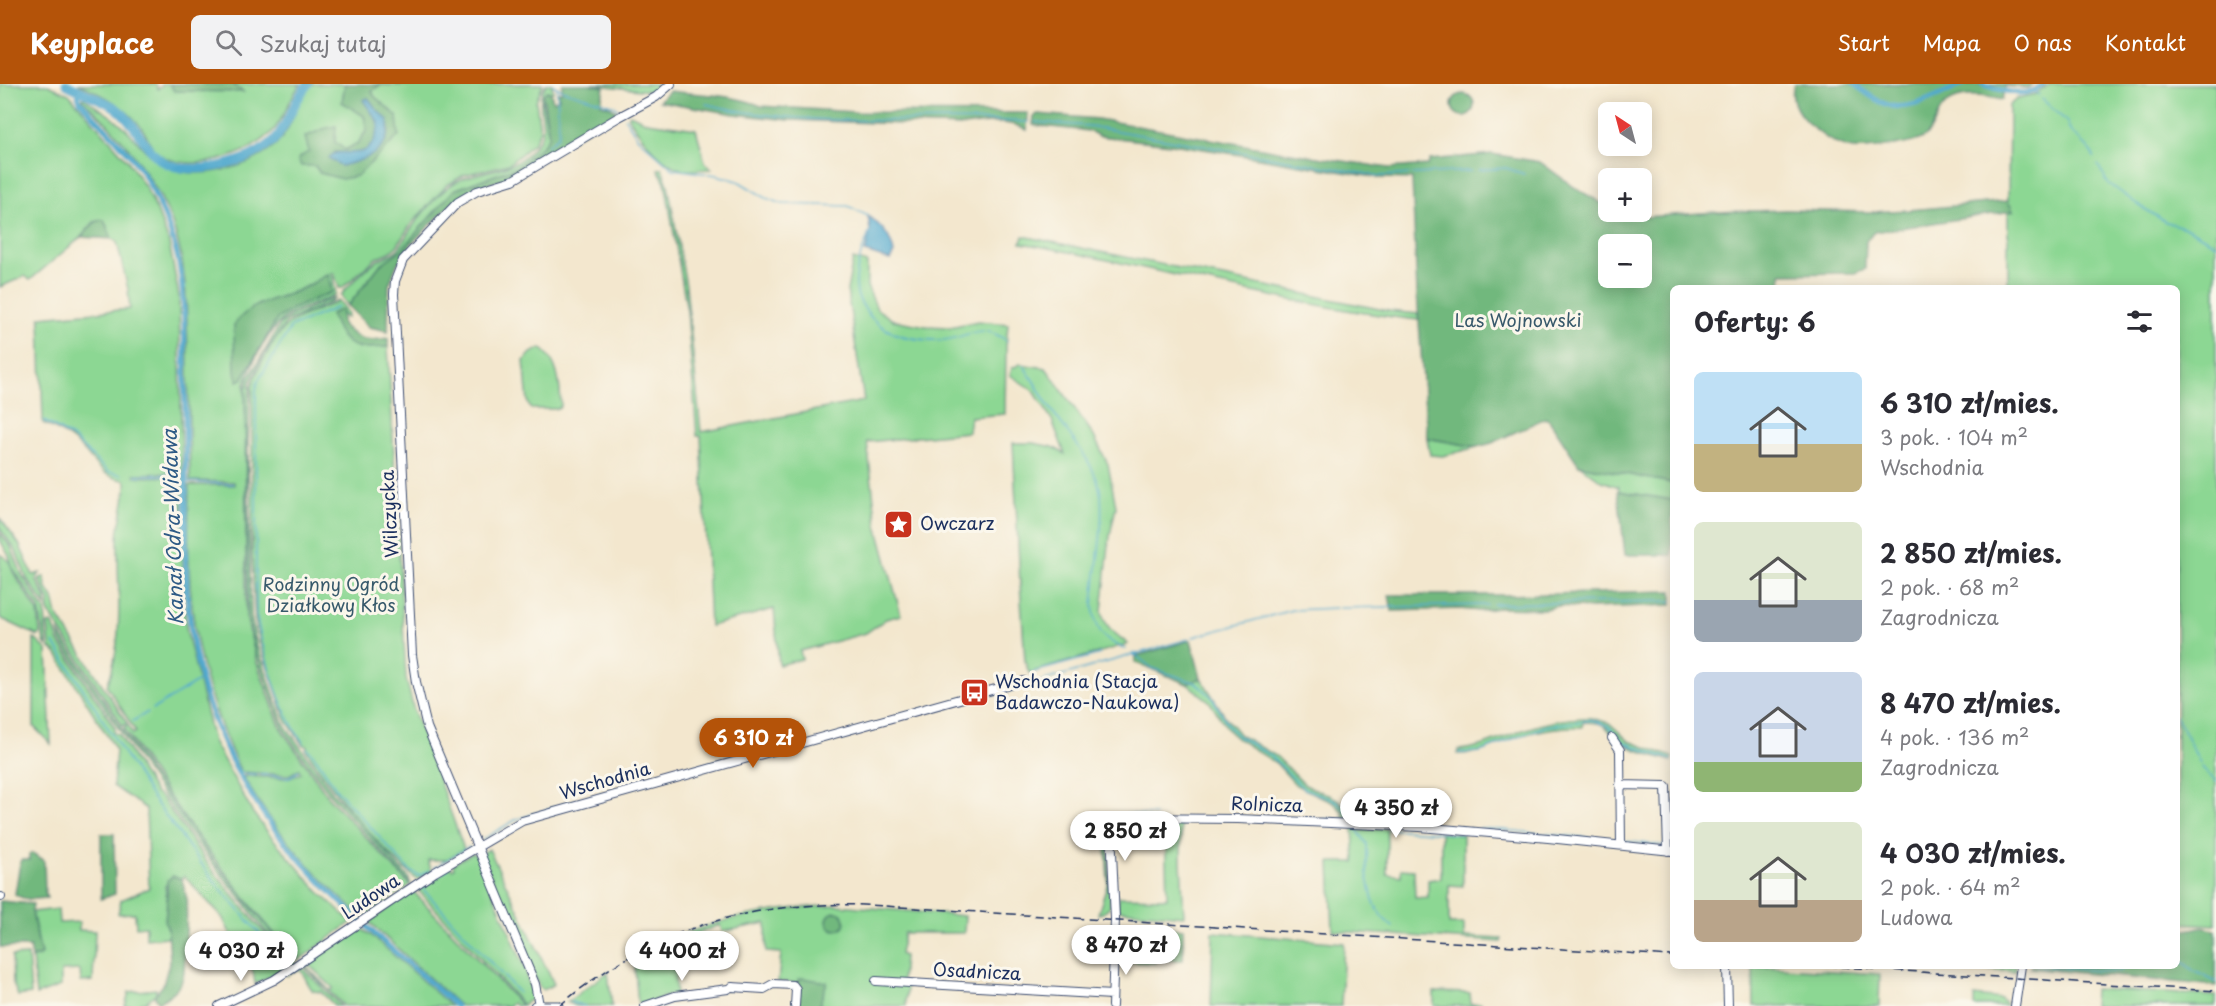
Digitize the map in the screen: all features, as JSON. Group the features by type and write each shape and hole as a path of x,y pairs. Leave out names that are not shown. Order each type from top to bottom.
{"main road":[{"path":"537,1006 558,1006"}],"street":[{"name":"Wilczycka","path":"537,1006 537,991 427,727 416,682 398,399 395,281 403,260 410,250 458,202 477,191 513,180 656,97 671,84"},
{"name":"Wschodnia","path":"477,848 522,821 534,817 1024,681"},
{"path":"1612,738 1620,750 1621,845"},
{"path":"1620,785 1666,786 1670,851"},
{"name":"Rolnicza","path":"1112,995 1115,919 1111,830 1119,820 1130,817 1343,823 1464,830 1670,851"},
{"name":"Ludowa","path":"219,1006 274,980 435,872 477,848"},
{"path":"1727,969 1728,1006"},
{"path":"2015,1006 2020,969"},
{"name":"Osadnicza","path":"876,981 1112,995"},
{"path":"645,1006 675,996 730,988 764,989 773,984 793,985 796,989 795,1006"},
{"path":"1112,995 1112,1006"}],"green space":[{"path":"0,84 46,84 69,94 128,161 146,188 169,243 179,296 182,473 134,474 135,477 182,476 183,601 187,632 213,741 253,813 319,892 352,922 299,960 283,944 208,851 179,810 124,728 128,725 133,734 136,732 107,686 113,668 118,631 118,538 126,483 125,480 108,475 69,437 43,423 40,317 130,309 128,289 117,242 112,239 104,220 94,222 81,237 30,280 25,276 0,287"},
{"path":"78,84 156,84 158,89 163,84 170,84 174,91 242,91 232,84 301,84 277,126 263,140 235,155 219,160 187,163 159,154 141,127 128,113 105,96"},
{"path":"170,84 232,84 243,92 174,91"},
{"path":"312,84 345,84 342,102 364,115 367,130 358,143 345,150 335,142 315,166 319,172 397,116 374,96 372,90 381,85 543,84 536,101 540,130 534,143 509,164 464,175 447,185 411,224 397,246 376,258 342,288 339,288 334,273 332,273 336,294 294,312 282,320 262,346 245,383 246,616 257,663 281,729 329,798 410,885 362,917 296,852 268,815 243,776 288,778 301,773 299,769 289,775 241,772 222,730 202,664 193,619 188,540 189,485 234,485 234,482 190,481 187,306 183,266 174,227 166,208 140,163 107,123 82,99 84,98 118,121 150,156 161,164 188,173 205,173 238,166 266,153 277,144 287,130","holes":["328,275 332,292 292,309 277,319 242,379 238,381 251,307 299,290"]},
{"path":"345,84 401,85 381,85 372,90 374,96 397,116 399,136 357,176 342,179 320,173 315,166 301,166 298,159 309,151 305,137 323,129 336,126 335,142 345,150 358,143 367,130 364,116 342,102","holes":["368,98 388,120 389,131 385,143 341,166 335,152 353,153 366,150 371,146 377,133 380,123 372,112"]},
{"path":"546,84 552,84 553,92 547,91 542,101 549,136 542,146 517,167 454,190 402,249 380,265 348,306 341,296 344,291 369,266 398,249 433,201 447,188 473,175 503,168 530,152 542,134 541,100"},
{"path":"562,84 589,84 604,87 601,104 617,112 507,179 466,192 451,204 411,244 397,264 389,285 388,331 369,327 348,306 380,265 402,249 454,190 517,167 542,146 549,136 543,95 547,91 551,93 553,101 559,99 558,92 562,92"},
{"path":"589,84 655,84 662,88 656,92"},
{"path":"1794,84 2035,84 2027,88 2005,86 2002,100 1976,96 1959,97 1944,106 1930,132 1919,140 1879,148 1853,149 1835,143 1805,120 1793,101"},
{"path":"2050,84 2216,84 2216,925 2180,923 2180,285 2008,285 2008,212 2012,211 2008,201 2009,105 2018,98 2036,94"},
{"path":"669,91 727,97 761,106 855,112 1028,113 1027,130 1012,124 996,123 964,126 789,120 734,114 659,101"},
{"path":"1463,94 1471,97 1474,105 1471,113 1463,116 1455,113 1452,105 1455,97"},
{"path":"630,114 647,122 696,129 705,162 712,169 683,170 667,162 638,132 628,117"},
{"name":"Las Wojnowski","path":"1038,114 1098,119 1389,168 1428,165 1430,160 1492,154 1540,162 1598,201 1598,222 1652,222 1652,216 1715,212 1786,210 1872,212 2008,201 2013,211 1874,232 1866,241 1865,269 1855,273 1781,274 1782,285 1670,285 1670,483 1579,465 1549,420 1545,418 1492,443 1477,447 1427,438 1412,179 1380,178 1179,145 1099,136 1089,131 1033,125 1034,116"},
{"path":"662,168 668,185 686,286 701,432 864,401 847,290 853,259 867,263 867,286 877,309 893,320 926,326 950,327 978,321 1008,324 1005,414 970,417 968,432 867,442 877,525 901,615 886,619 866,633 800,651 802,659 779,665 774,609 710,626 701,436 697,436 687,311 665,182 658,169"},
{"path":"104,220 112,239 81,237 94,223"},
{"path":"1023,236 1389,311 1418,314 1419,320 1369,314 1269,296 1021,243"},
{"path":"328,274 332,292 292,309 277,319 242,379 238,381 235,373 234,325 255,306 290,294"},
{"path":"336,297 331,302 287,321 264,354 250,382 248,451 251,617 258,649 284,724 333,793 408,877 411,884 333,798 283,728 256,653 248,615 246,390 248,379 281,323 292,315"},
{"name":"Rodzinny Ogród Działkowy Kłos","path":"338,301 348,313 347,318 342,315 342,310 331,314 358,348 388,347 406,678 414,711 464,849 446,860 428,860 432,872 417,880 386,851 343,802 306,750 307,746 303,745 286,720 261,647 255,620 252,553 252,385 268,351 291,322"},
{"path":"342,309 342,324 347,329 357,337 374,340 388,338 388,347 358,347 346,341 340,335 331,314"},
{"path":"541,348 552,360 557,374 561,406 558,409 531,409 528,403 524,361 531,353"},
{"path":"1020,364 1046,368 1092,433 1108,464 1116,507 1110,535 1102,611 1108,626 1128,644 1029,673 1025,661 1013,443 1033,443 1053,447 1065,454 1052,420 1034,391 1010,375 1012,368"},
{"path":"1427,438 1477,447 1443,456 1430,455"},
{"path":"1579,465 1670,483 1670,500 1618,491 1619,487 1602,481"},
{"path":"1618,491 1670,500 1670,555 1625,555"},
{"path":"0,518 19,544 33,575 40,573 36,579 46,599 46,606 27,579 15,549 0,529"},
{"path":"0,533 11,547 22,575 45,610 47,646 44,642 39,609 12,567 0,540"},
{"path":"0,554 9,561 13,572 38,612 40,633 38,636 0,618"},
{"path":"45,577 46,587 53,598 57,615 127,723 123,726 48,611 49,601 39,579"},
{"path":"1670,591 1670,605 1592,608 1558,606 1545,609 1498,608 1480,611 1460,609 1392,611 1389,595"},
{"path":"51,623 59,642 115,728 114,733 119,734 155,793 161,797 211,868 246,911 275,945 297,963 255,984 253,971 237,947 222,917 184,876 182,879 173,877 165,886 167,901 165,922 168,937 146,939 146,926 136,927 135,913 118,914 121,900 149,888 146,809 113,786 116,750 56,653 50,648 48,624"},
{"path":"58,631 121,727 119,729 61,641"},
{"path":"34,638 47,650 51,744 34,727"},
{"path":"1191,640 1201,678 1187,684 1135,662 1136,656"},
{"path":"1201,678 1226,718 1240,735 1276,756 1305,785 1337,799 1358,817 1342,817 1344,813 1334,803 1296,785 1276,763 1238,739 1229,731 1209,701 1187,684"},
{"path":"1582,718 1609,723 1629,741 1670,756 1670,760 1628,746 1617,739 1604,725 1593,722 1583,722 1582,727 1561,727 1540,731 1516,737 1486,750 1458,754 1459,750 1485,745 1542,724"},
{"path":"122,729 212,859 288,953 266,931 196,842 149,775 120,730"},
{"path":"1165,823 1181,823 1184,916 1118,910 1118,897 1167,898"},
{"path":"1108,826 1110,906 1103,913 1098,914 1108,882 1105,827"},
{"path":"1353,828 1387,829 1387,874 1401,876 1401,869 1414,870 1415,898 1428,897 1428,880 1441,878 1441,833 1463,835 1463,886 1449,885 1449,924 1464,924 1464,937 1502,939 1501,942 1333,931 1330,862 1355,862"},
{"path":"101,834 114,834 115,894 101,899"},
{"path":"489,849 554,984 544,990 540,988 481,854"},
{"path":"32,853 44,860 47,898 26,899 15,894 21,860 29,860 29,854"},
{"path":"472,853 477,856 527,973 526,976 534,995 523,1005 416,888 449,866 454,868 453,864"},
{"path":"173,876 182,879 187,899 186,938 189,954 185,952 183,976 178,987 159,1002 154,996 163,985 170,960 168,929 165,922 167,881"},
{"path":"412,890 521,1005 516,1006 513,1003 509,1006 460,1006 369,922"},
{"path":"0,901 33,904 32,912 41,955 32,958 30,947 0,947"},
{"path":"837,905 965,916 964,933 904,933 900,954 904,956 902,984 907,985 906,1006 797,1006 798,983 778,982 781,953 766,952 766,923 722,932 720,925 673,942 676,993 638,1006 634,957 659,944 708,925 757,913"},
{"path":"58,909 59,923 79,922 79,930 95,931 93,981 81,982 80,970 61,971 61,986 36,995 32,958 41,955 32,912"},
{"path":"832,912 840,912 845,917 843,928 832,930 827,925 827,917"},
{"path":"1119,925 1183,929 1183,942 1181,943 1183,943 1183,960 1168,960 1166,952 1170,951 1163,947 1162,940 1166,938 1163,932 1159,934 1160,930 1156,932 1150,928 1131,928 1128,931 1123,928 1123,934 1119,934"},
{"path":"2200,927 2216,930 2216,986 2040,969 2180,969 2180,931"},
{"path":"360,928 371,935 451,1006 344,1006 303,963 330,991 333,988 308,964 319,952"},
{"path":"1213,932 1344,943 1341,1006 1211,1006"},
{"path":"1126,953 1130,956 1156,953 1156,963 1128,962"},
{"path":"28,955 31,994 18,996 13,983 12,956"},
{"path":"300,967 341,1006 335,1006 321,992 313,991 300,970 286,976"},
{"path":"1753,969 1801,969 1880,974 1879,1006 1754,1006"},
{"path":"1974,969 2016,969 2016,972"},
{"path":"608,972 612,1006 576,1006 567,1002"},
{"path":"798,979 827,982 819,1006 797,1006"},
{"path":"156,989 156,993 146,1002 138,1006 125,1006 129,992"},
{"path":"2094,989 2216,996 2216,1006 2093,1006"},
{"path":"1434,992 1470,993 1471,1004 1481,1003 1481,1006 1434,1006"},
{"path":"1974,996 2001,999 2007,1006 1974,1006"}],"water":[{"path":"368,98 388,120 386,140 382,147 369,157 341,166 329,158 341,152 363,152 370,147 375,138 379,123 363,100"},
{"path":"868,216 888,236 894,253 890,260 865,252 870,231"}],"waterway":[{"path":"66,84 116,108 128,119 151,151 168,164 200,169 235,162 265,148 280,133 308,84"},
{"path":"1854,84 1882,102 1901,107 1929,100 1964,84"},
{"path":"1982,84 2014,93 2030,92 2044,84"},
{"path":"553,85 562,90 615,106 620,111"},
{"path":"547,146 557,137 559,131 557,89"},
{"name":"Kanał Odra-Widawa","path":"76,90 80,101 124,148 147,180 164,214 176,252 183,291 184,318 187,594 198,666 207,701 220,735 240,777 265,816 292,851 354,915 456,1006"},
{"path":"2035,91 2039,95"},
{"path":"2042,99 2067,122 2070,131 2088,147 2094,157"},
{"path":"706,104 746,112 827,120 1029,122"},
{"path":"625,118 638,138 673,169 717,175 738,181 766,198 783,204 848,206 868,216"},
{"path":"1035,122 1089,126 1379,176 1471,171"},
{"path":"2098,165 2107,182 2137,204 2166,222 2189,229 2216,244"},
{"path":"1478,170 1506,168 1524,174"},
{"path":"870,231 859,261 856,285 860,301 880,325 899,335 920,339 951,339 981,331 997,335 1007,341"},
{"path":"304,744 280,699 256,615 256,390 258,381 291,327 338,307"},
{"path":"1023,365 1089,462 1099,485 1102,510 1094,615 1098,628 1106,638 1125,649"},
{"path":"44,421 73,438 108,472 122,475"},
{"path":"136,475 186,475"},
{"path":"186,482 233,484"},
{"path":"1493,604 1670,601"},
{"path":"1340,608 1487,605"},
{"path":"1193,637 1292,610 1336,608"},
{"path":"1097,665 1189,639"},
{"path":"54,643 151,796 218,886 287,965"},
{"path":"1133,653 1152,668 1196,683 1212,697 1230,728 1238,736 1271,756 1303,788 1338,802 1352,820"},
{"path":"1031,673 1100,654"},
{"path":"994,695 1094,666"},
{"path":"153,709 202,679"},
{"path":"133,721 148,712"},
{"path":"1459,753 1480,752 1546,726 1592,720 1608,726 1625,743 1670,759"},
{"path":"2180,724 2200,763"},
{"path":"307,748 337,790 410,871 419,876 430,870"},
{"path":"596,796 726,759"},
{"path":"2202,767 2216,782"},
{"path":"239,773 289,777 299,771"},
{"path":"487,837 517,819 593,796"},
{"path":"1126,814 1155,815"},
{"path":"1325,819 1362,821"},
{"path":"1356,828 1367,844 1367,873 1373,901 1382,917 1393,927"},
{"path":"1480,828 1615,840"},
{"path":"1388,829 1462,834"},
{"path":"1625,841 1665,846"},
{"path":"435,867 469,847"},
{"path":"448,869 426,883 423,889 519,993"},
{"path":"2180,959 2194,971 2216,982"},
{"path":"2076,969 2116,972 2122,969"},
{"path":"571,1002 585,1006"}],"railway":[{"path":"559,1006 596,978 672,936 711,922 752,913 794,907 838,905 884,906 1670,956"},
{"path":"1874,969 2216,991"}],"place":[{"name":"Owczarz","path":"899,524"},
{"name":"Wschodnia (Stacja Badawczo-Naukowa)","path":"974,692"}]}
